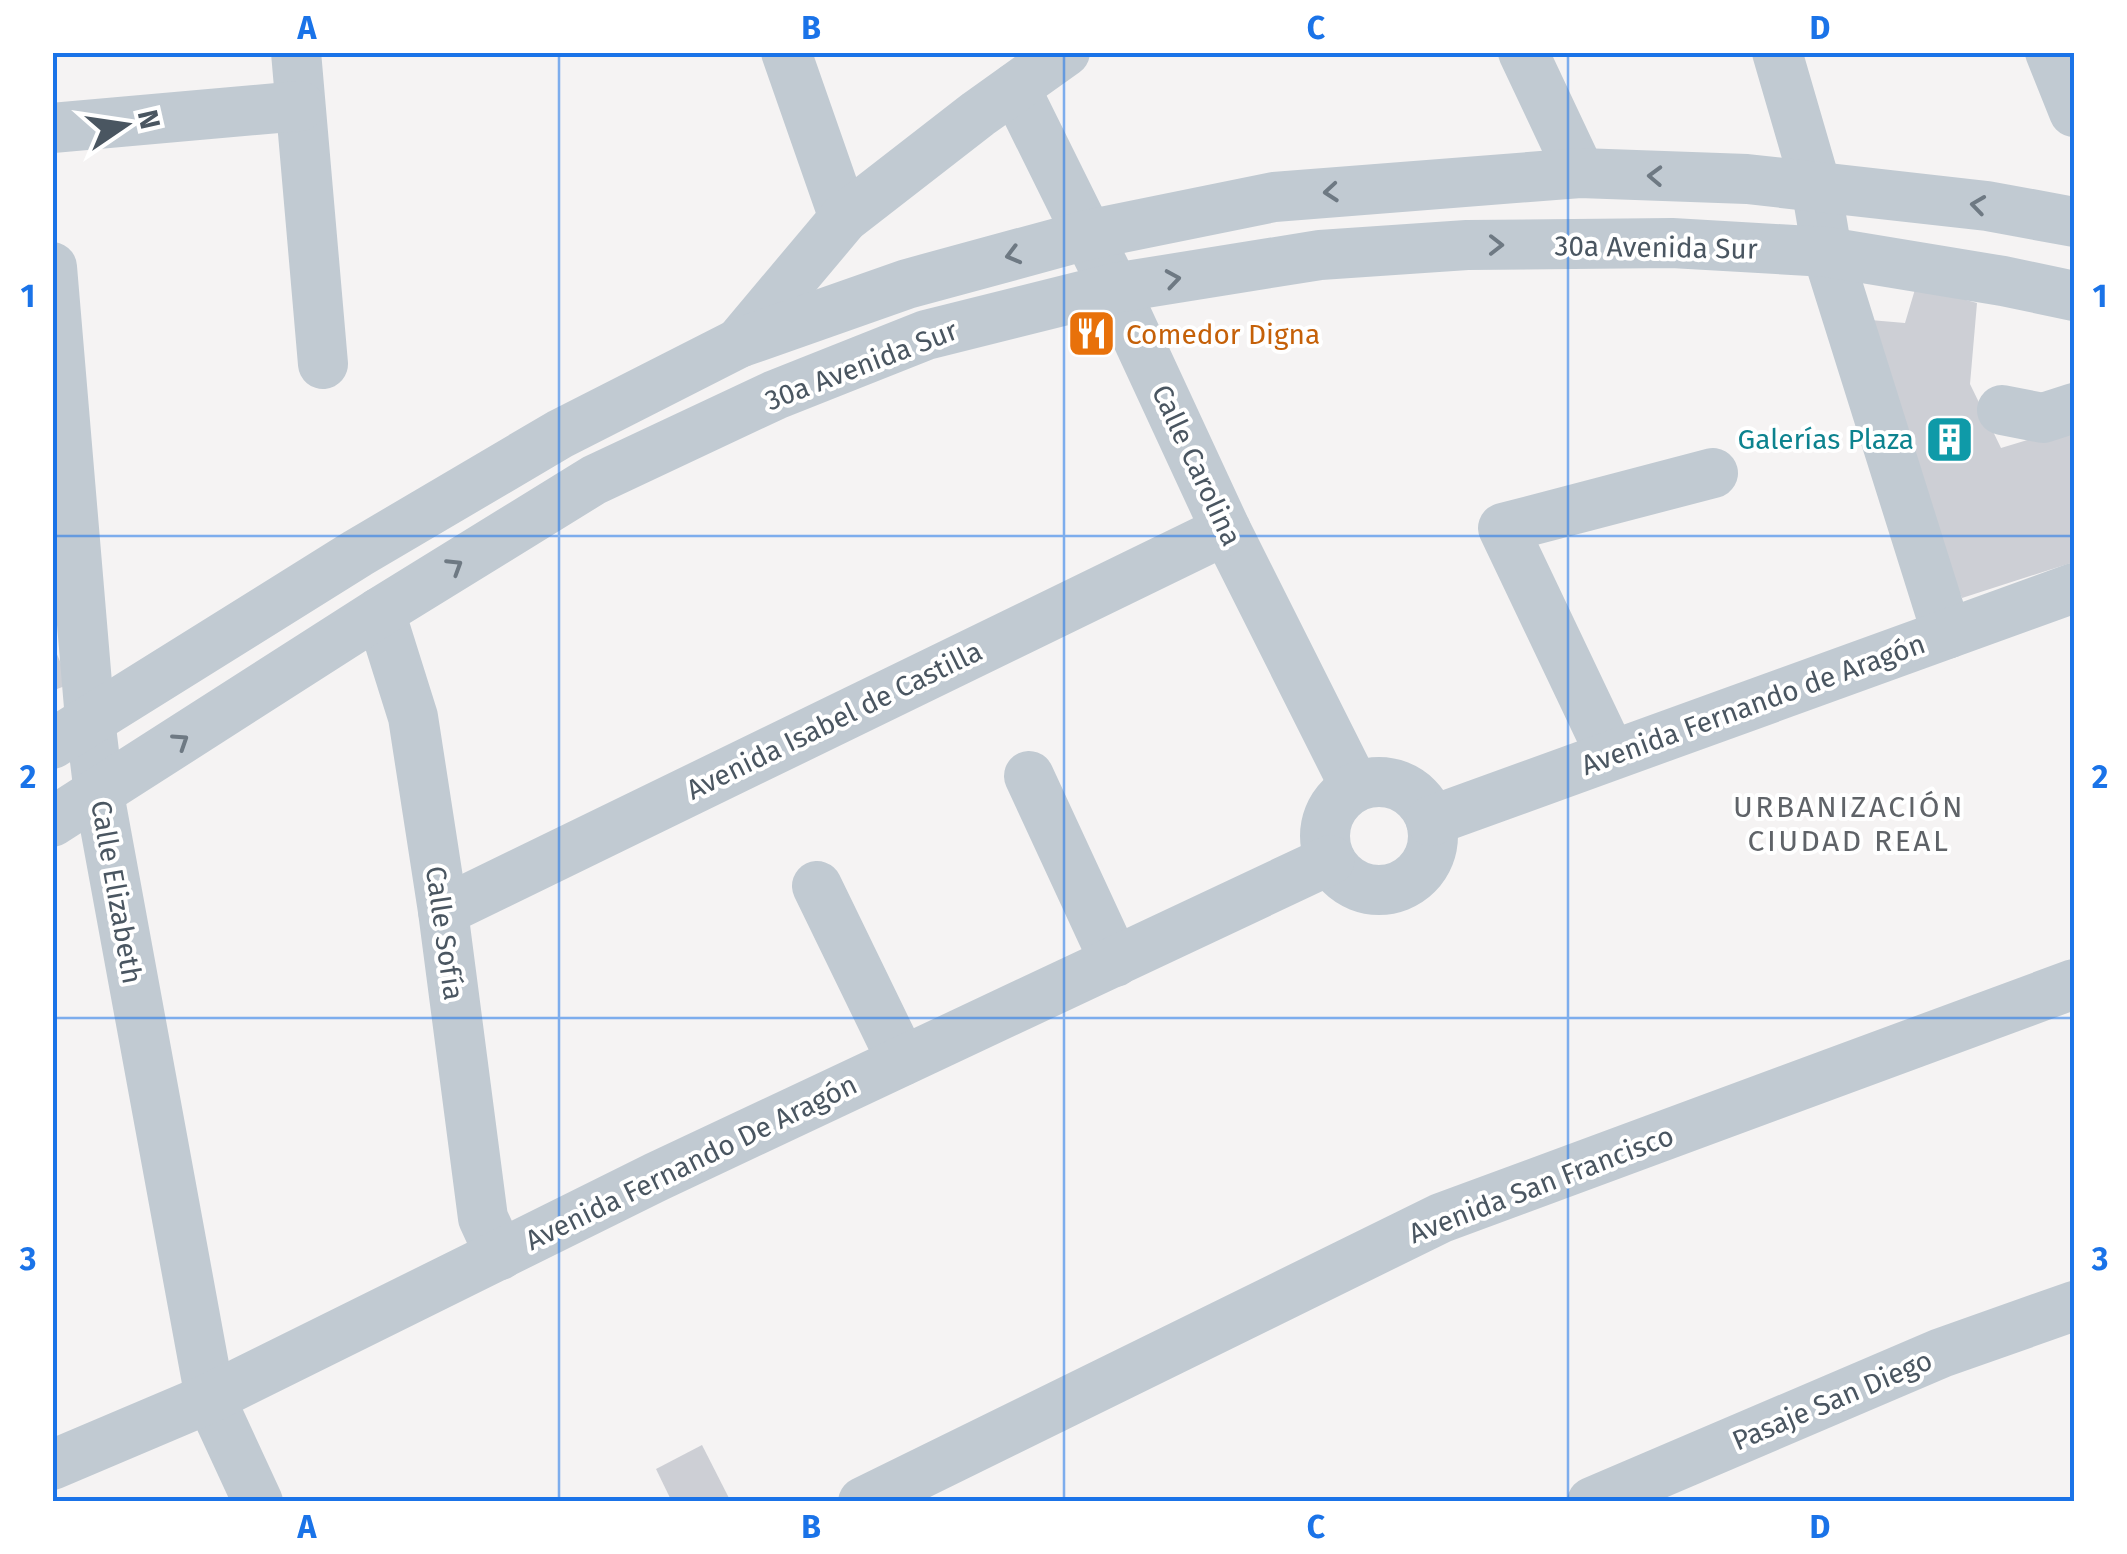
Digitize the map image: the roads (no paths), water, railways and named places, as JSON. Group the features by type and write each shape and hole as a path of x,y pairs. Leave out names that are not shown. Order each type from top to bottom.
{"street":[{"path":"296,52 322,364"},
{"path":"786,52 844,218"},
{"path":"739,343 844,218 1065,52"},
{"path":"1523,52 1580,173"},
{"path":"1777,52 1816,186 1826,252 1947,634"},
{"path":"2050,52 2074,112"},
{"name":"Calle Carolina","path":"1015,88 1114,288 1226,530 1355,787"},
{"path":"52,128 300,106"},
{"name":"30a Avenida Sur","path":"71,732 358,553 560,434 739,343 907,284 1086,236 1274,198 1580,173 1747,179 1987,206 2074,222"},
{"name":"30a Avenida Sur","path":"52,822 594,480 775,395 926,335 1114,288 1320,255 1467,245 1672,243 1826,252 2074,296"},
{"name":"Calle Elizabeth","path":"52,267 71,732 99,794 210,1398 258,1502"},
{"path":"2002,410 2043,418 2074,408"},
{"path":"1611,755 1503,528 1713,474"},
{"name":"Avenida Isabel de Castilla","path":"443,912 1226,530"},
{"name":"Avenida Fernando de Aragón","path":"1431,820 2074,588"},
{"name":"Calle Sofía","path":"380,612 412,717 443,912 483,1218 500,1255"},
{"path":"1029,776 1115,962"},
{"path":"1392,782 1423,803 1431,820 1433,840 1428,860 1416,876 1399,887 1379,891 1360,887 1342,876 1330,860 1325,840 1327,819 1338,800 1355,787 1392,782"},
{"name":"Avenida Fernando De Aragón","path":"52,1466 210,1398 656,1177 1330,860"},
{"path":"817,886 902,1061"},
{"name":"Avenida San Francisco","path":"863,1502 1440,1218 2074,984"},
{"name":"Pasaje San Diego","path":"1592,1502 1940,1354 2074,1306"}],"place":[{"name":"Comedor Digna","path":"1091,334"},
{"name":"Galerías Plaza","path":"1949,439"}],"district":[{"name":"URBANIZACIÓN CIUDAD REAL","path":"1849,824"}]}
